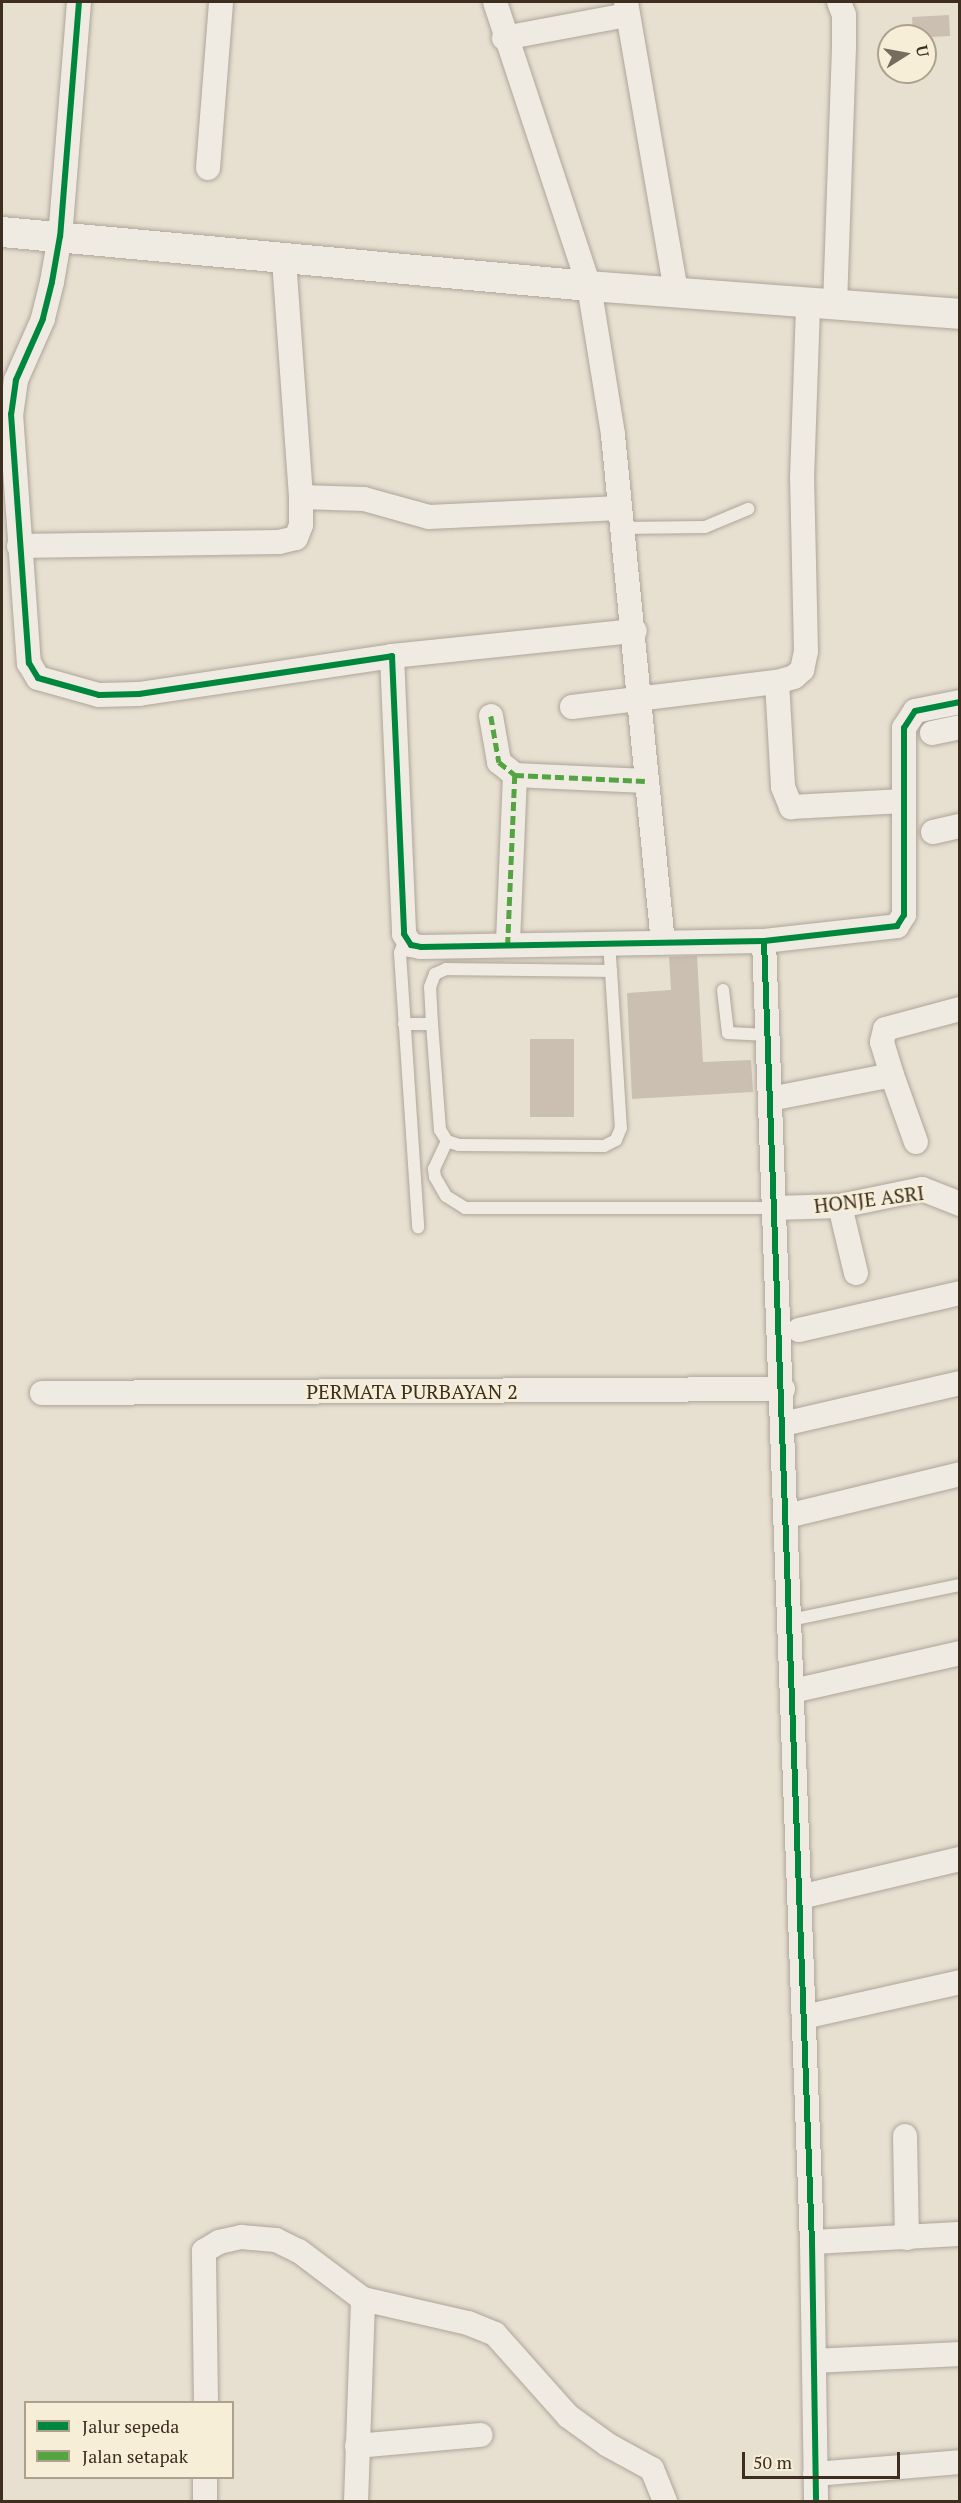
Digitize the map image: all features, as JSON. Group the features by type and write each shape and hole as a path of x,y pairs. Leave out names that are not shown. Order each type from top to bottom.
{"street":[{"path":"80,2 48,305 13,393 11,414 31,669 43,680 75,690 113,696 392,656 635,632"},
{"path":"208,168 221,2"},
{"path":"495,2 504,38 589,286 613,435 635,632 645,781 663,943"},
{"path":"572,706 639,701 777,682 798,674 806,651 802,479 822,304 844,48 844,15 839,2"},
{"path":"504,38 626,8 676,290"},
{"path":"11,233 589,286 676,290 960,314"},
{"path":"20,546 292,541 299,534 301,497 284,257"},
{"path":"301,497 364,499 429,517 621,518"},
{"path":"392,656 405,939 421,947 764,941 902,924 904,728 909,717 924,707 960,702"},
{"path":"777,682 783,788 792,807 904,801"},
{"path":"491,716 499,762 515,775 645,781"},
{"path":"932,733 960,727"},
{"path":"508,944 515,775"},
{"path":"933,832 960,826"},
{"path":"764,941 783,1389 812,2242 816,2502"},
{"path":"916,1142 882,1042 885,1029 960,1009"},
{"path":"770,1099 892,1075"},
{"name":"HONJE ASRI","path":"775,1208 840,1206 922,1189 960,1204"},
{"path":"840,1206 856,1274"},
{"path":"799,1330 960,1293"},
{"path":"783,1424 960,1383"},
{"name":"PERMATA PURBAYAN 2","path":"42,1394 783,1389"},
{"path":"787,1516 960,1474"},
{"path":"793,1691 960,1653"},
{"path":"800,1897 960,1859"},
{"path":"804,2017 960,1982"},
{"path":"905,2136 907,2238"},
{"path":"812,2242 960,2234"},
{"path":"206,2401 203,2259 209,2246 241,2237 276,2240 299,2251 363,2299 468,2323 495,2334 568,2416 608,2445 652,2469 665,2502"},
{"path":"356,2502 363,2299"},
{"path":"814,2361 960,2354"},
{"path":"357,2446 481,2435"},
{"path":"815,2475 960,2462"},
{"path":"205,2479 205,2502"}],"lane":[{"path":"621,518 705,527 748,509"},
{"path":"405,939 400,953 418,1227"},
{"path":"609,943 611,971 621,1128 616,1140 604,1146 459,1145 447,1141 440,1130 430,987 440,970 611,971"},
{"path":"723,990 728,1033 768,1035"},
{"path":"404,1024 432,1024"},
{"path":"447,1141 434,1170 435,1177 446,1196 465,1208 775,1208"},
{"path":"790,1620 960,1585"}],"building":[{"path":"949,15 950,36 937,37 937,24 912,24 912,17"},
{"path":"697,956 703,1062 751,1060 753,1092 632,1099 627,993 671,990 669,957"},
{"path":"530,1039 574,1039 574,1117 530,1117"}],"marked path":[{"path":"491,716 499,762 515,775 508,944"},
{"path":"515,775 645,781"}],"cycle path":[{"path":"79,2 60,236 43,319 16,380 11,414 29,663 38,678 99,695 139,694 392,656 404,934 411,945 421,947 764,941 897,926 904,915 904,728 915,711 960,702"},
{"path":"764,941 812,2242 816,2502"}]}
